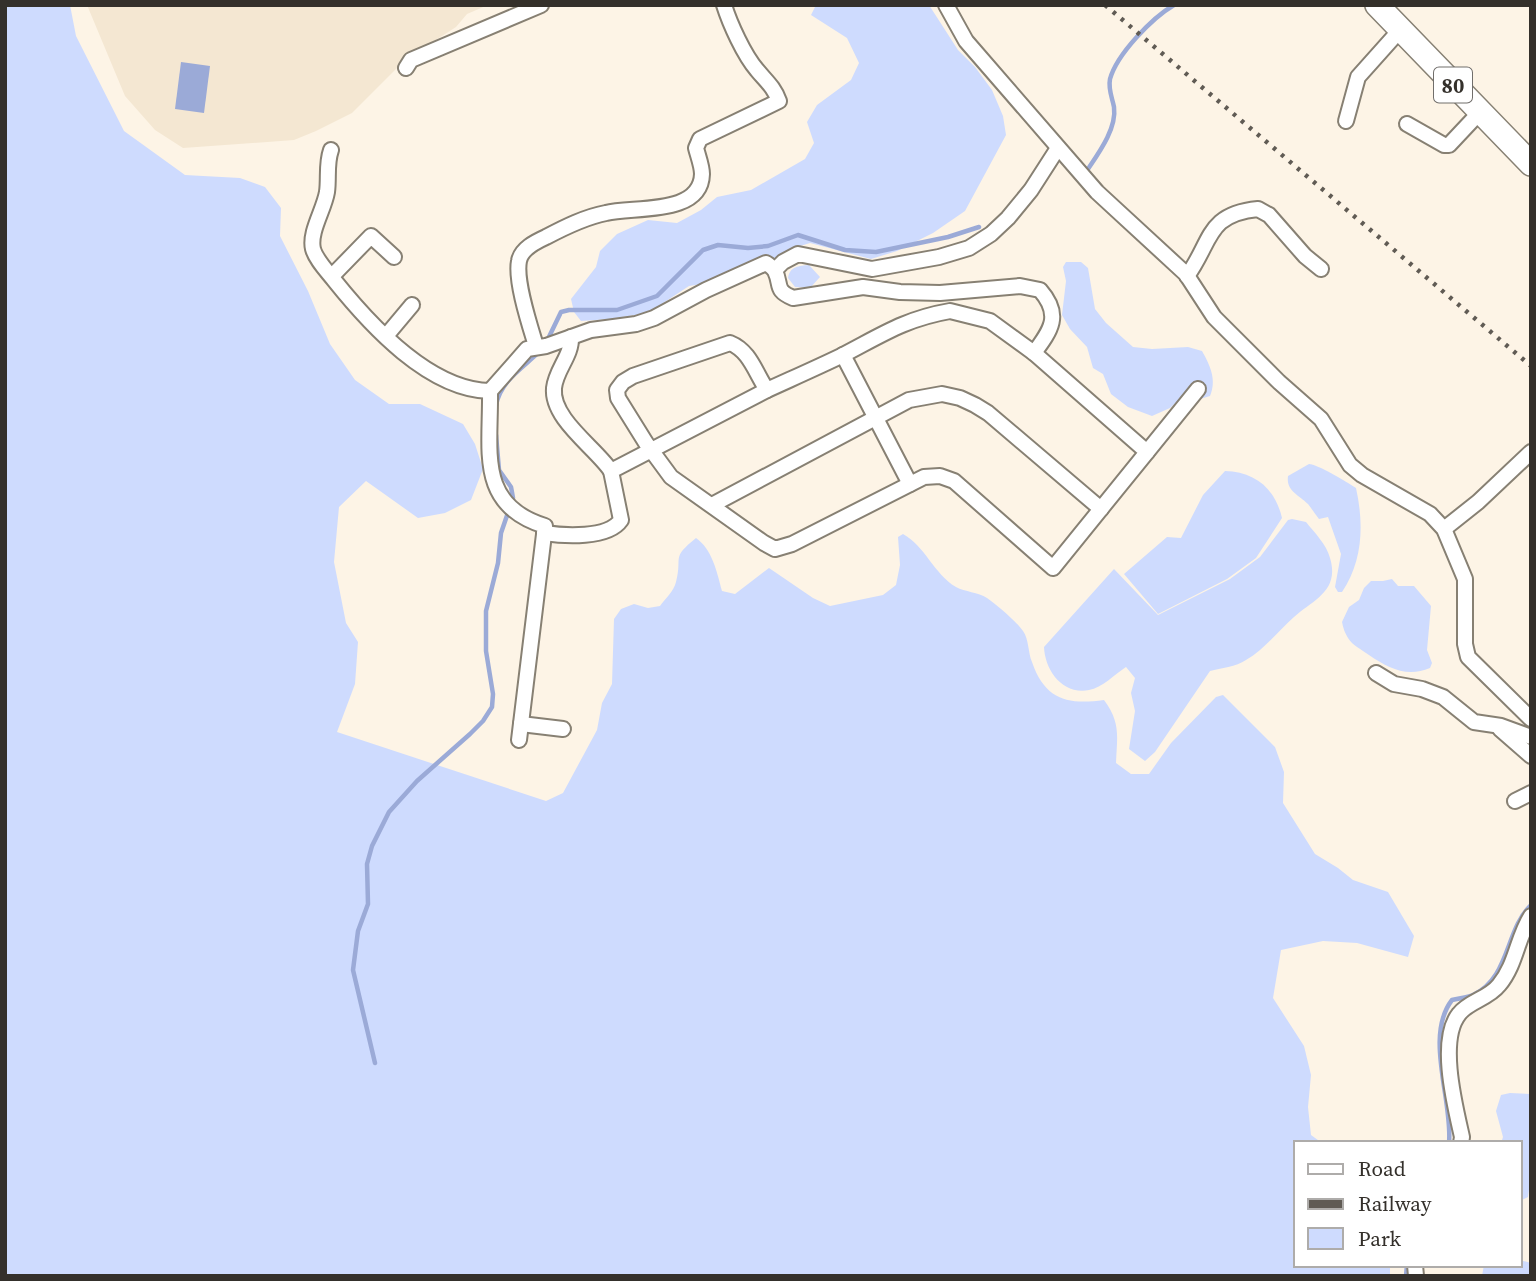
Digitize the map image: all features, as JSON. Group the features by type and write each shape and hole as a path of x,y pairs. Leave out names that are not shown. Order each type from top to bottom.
{"main road":[{"name":"80","path":"1377,5 1531,164"}],"street":[{"path":"405,68 411,60 541,5"},
{"path":"536,346 519,274 519,261 524,251 585,219 607,212 683,202 693,195 700,184 702,173 696,148 700,139 779,101 774,87 756,69 748,56 724,5"},
{"path":"946,5 966,41 1058,148 1097,192 1187,276 1213,317 1321,419 1350,465 1362,475 1430,514 1444,529 1465,579 1465,644 1468,657 1531,719"},
{"path":"1346,121 1358,77 1400,30"},
{"path":"1407,124 1444,145 1449,145 1480,112"},
{"path":"775,270 798,254 872,269 939,257 969,248 991,234 1008,218 1031,190 1058,148"},
{"path":"331,150 327,192 312,247 353,303 386,336 433,374 464,387 490,391"},
{"path":"1187,276 1206,238 1226,216 1258,209 1269,215 1305,256 1321,269"},
{"path":"332,276 371,236 394,257"},
{"path":"519,740 545,526 528,521 512,510 497,492 490,454 490,391 527,349 546,346 591,330 636,324 766,263 775,270 780,289 793,298 863,287 900,292 940,293 1032,287 1040,290 1052,306 1051,328 1034,353"},
{"path":"386,336 412,305"},
{"path":"611,471 872,338 922,316 950,312 990,321 1034,353 1147,452"},
{"path":"544,533 576,536 604,530 618,524 620,513 611,471 577,436 555,398 554,385 570,351 571,337"},
{"path":"767,390 748,355 740,347 730,343 633,376 617,390 618,397 652,452 671,477 775,549 792,544 924,477 940,476 954,481 1053,568 1198,389"},
{"path":"843,355 910,484"},
{"path":"712,505 876,417 916,398 942,394 960,398 988,413 1101,509"},
{"path":"1444,529 1478,502 1531,452"},
{"path":"1376,673 1394,684 1443,697 1474,722 1497,725 1531,737"},
{"path":"521,724 563,729"},
{"path":"1497,725 1531,756"},
{"path":"1515,801 1531,793"},
{"path":"1461,1141 1449,1053 1454,1022 1463,1010 1499,986 1511,967 1531,916"}],"shaded area":[{"path":"87,5 488,5 467,14 456,27 406,59 352,113 316,131 294,140 183,148 155,130 125,96"},
{"path":"181,62 210,66 204,113 175,109"}],"green space":[{"path":"5,5 70,5 76,36 124,131 185,175 240,178 265,187 281,208 280,236 308,291 330,344 355,380 389,404 420,404 463,424 475,444 483,469 471,500 445,513 418,518 366,481 339,507 334,562 346,623 358,642 355,684 337,732 546,801 563,793 597,730 602,703 612,684 614,619 621,609 634,604 648,608 660,606 675,585 680,554 696,538 710,555 722,591 735,594 769,568 813,598 830,606 883,595 896,585 900,565 898,537 903,534 911,539 948,581 960,589 987,598 1016,623 1025,634 1037,675 1051,692 1079,702 1104,700 1116,723 1116,763 1131,774 1149,774 1171,743 1216,697 1223,695 1275,747 1284,772 1283,803 1315,854 1353,880 1388,892 1414,936 1408,957 1357,943 1323,941 1281,950 1273,998 1304,1046 1311,1075 1308,1107 1311,1135 1319,1141 1294,1141 1294,1267 1390,1267 1390,1275 5,1276"},
{"path":"816,5 929,5 958,50 992,90 1003,116 1006,135 965,211 933,233 897,251 871,259 810,243 791,249 776,264 746,280 689,286 648,313 581,321 574,312 571,299 596,267 600,251 617,234 648,220 677,223 701,210 717,197 751,190 805,159 814,143 807,122 817,105 851,80 859,63 847,38 811,15"},
{"path":"1066,262 1081,262 1088,268 1095,309 1106,323 1133,347 1188,347 1202,351 1213,378 1210,396 1197,400 1182,397 1170,408 1152,416 1128,407 1111,394 1103,374 1093,368 1087,347 1070,329 1062,315 1066,281 1063,267"},
{"path":"809,265 820,277 810,288 795,287 788,278 791,271 796,267"},
{"path":"1309,464 1356,488 1360,542 1354,568 1342,592 1338,592 1335,587 1341,554 1328,517 1319,519 1289,485 1288,476"},
{"path":"1225,471 1246,475 1262,484 1274,498 1282,518 1256,558 1227,579 1158,614 1124,574 1167,537 1181,538 1203,495"},
{"path":"1288,520 1306,522 1326,548 1332,569 1328,587 1253,656 1238,664 1210,671 1155,752 1145,761 1129,749 1135,711 1131,693 1135,678 1126,667 1104,684 1094,689 1079,691 1063,685 1052,672 1044,647 1114,569 1158,615 1230,579 1260,557"},
{"path":"1392,579 1398,586 1414,586 1431,606 1427,650 1432,663 1430,668 1413,672 1398,670 1376,660 1355,645 1345,632 1342,622 1349,607 1359,600 1364,588 1371,581"},
{"path":"1531,1094 1529,1190 1528,1197 1522,1200 1522,1141 1502,1141 1496,1111 1501,1095"},
{"path":"1522,1261 1531,1263 1531,1276 1482,1276 1484,1267 1522,1267"}],"waterway":[{"path":"1086,172 1106,141 1113,124 1114,107 1110,79 1114,69 1136,38 1174,5"},
{"path":"547,341 561,312 617,310 657,296 703,250 718,245 748,248 768,246 798,235 845,250 876,252 948,237 979,227"},
{"path":"496,405 508,381 540,351"},
{"path":"375,1063 353,970 358,931 368,904 367,864 372,846 389,812 417,781 483,721 492,707 493,694 486,651 486,611 498,563 501,533 513,498 511,487 499,470 496,435"},
{"path":"1449,1141 1440,1050 1444,1015 1452,1000 1473,995 1494,977 1516,927 1531,905"},
{"path":"1406,1276 1407,1267"}],"railway":[{"path":"1105,5 1531,366"}]}
